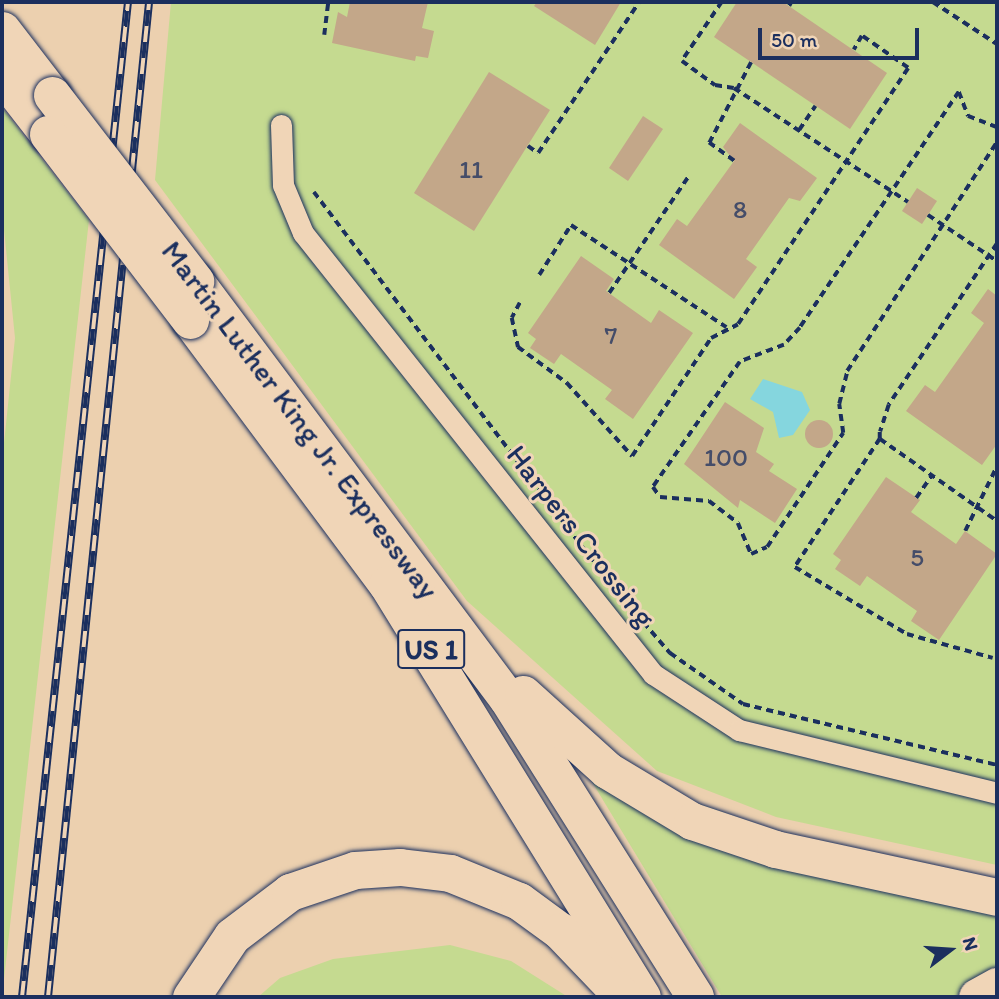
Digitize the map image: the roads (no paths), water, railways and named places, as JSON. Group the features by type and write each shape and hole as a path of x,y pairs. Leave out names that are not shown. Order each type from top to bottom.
{"highway":[{"name":"Martin Luther King Jr. Expressway","path":"2,30 461,634 551,762 695,997"},
{"name":"Martin Luther King Jr. Expressway","path":"2,75 190,320 402,606 642,997"},
{"path":"461,634 578,747 683,816 775,849 997,897"},
{"path":"191,997 232,936 290,892 344,873 400,867 450,873 519,901 560,931 623,997"},
{"path":"977,997 997,986"}],"street":[{"name":"Harpers Crossing","path":"281,125 283,185 303,233 653,674 739,730 997,793"}],"water":[{"path":"763,379 802,392 810,410 793,435 779,438 773,412 750,399"}],"railway":[{"path":"22,997 128,2"},
{"path":"48,997 149,2"}]}
